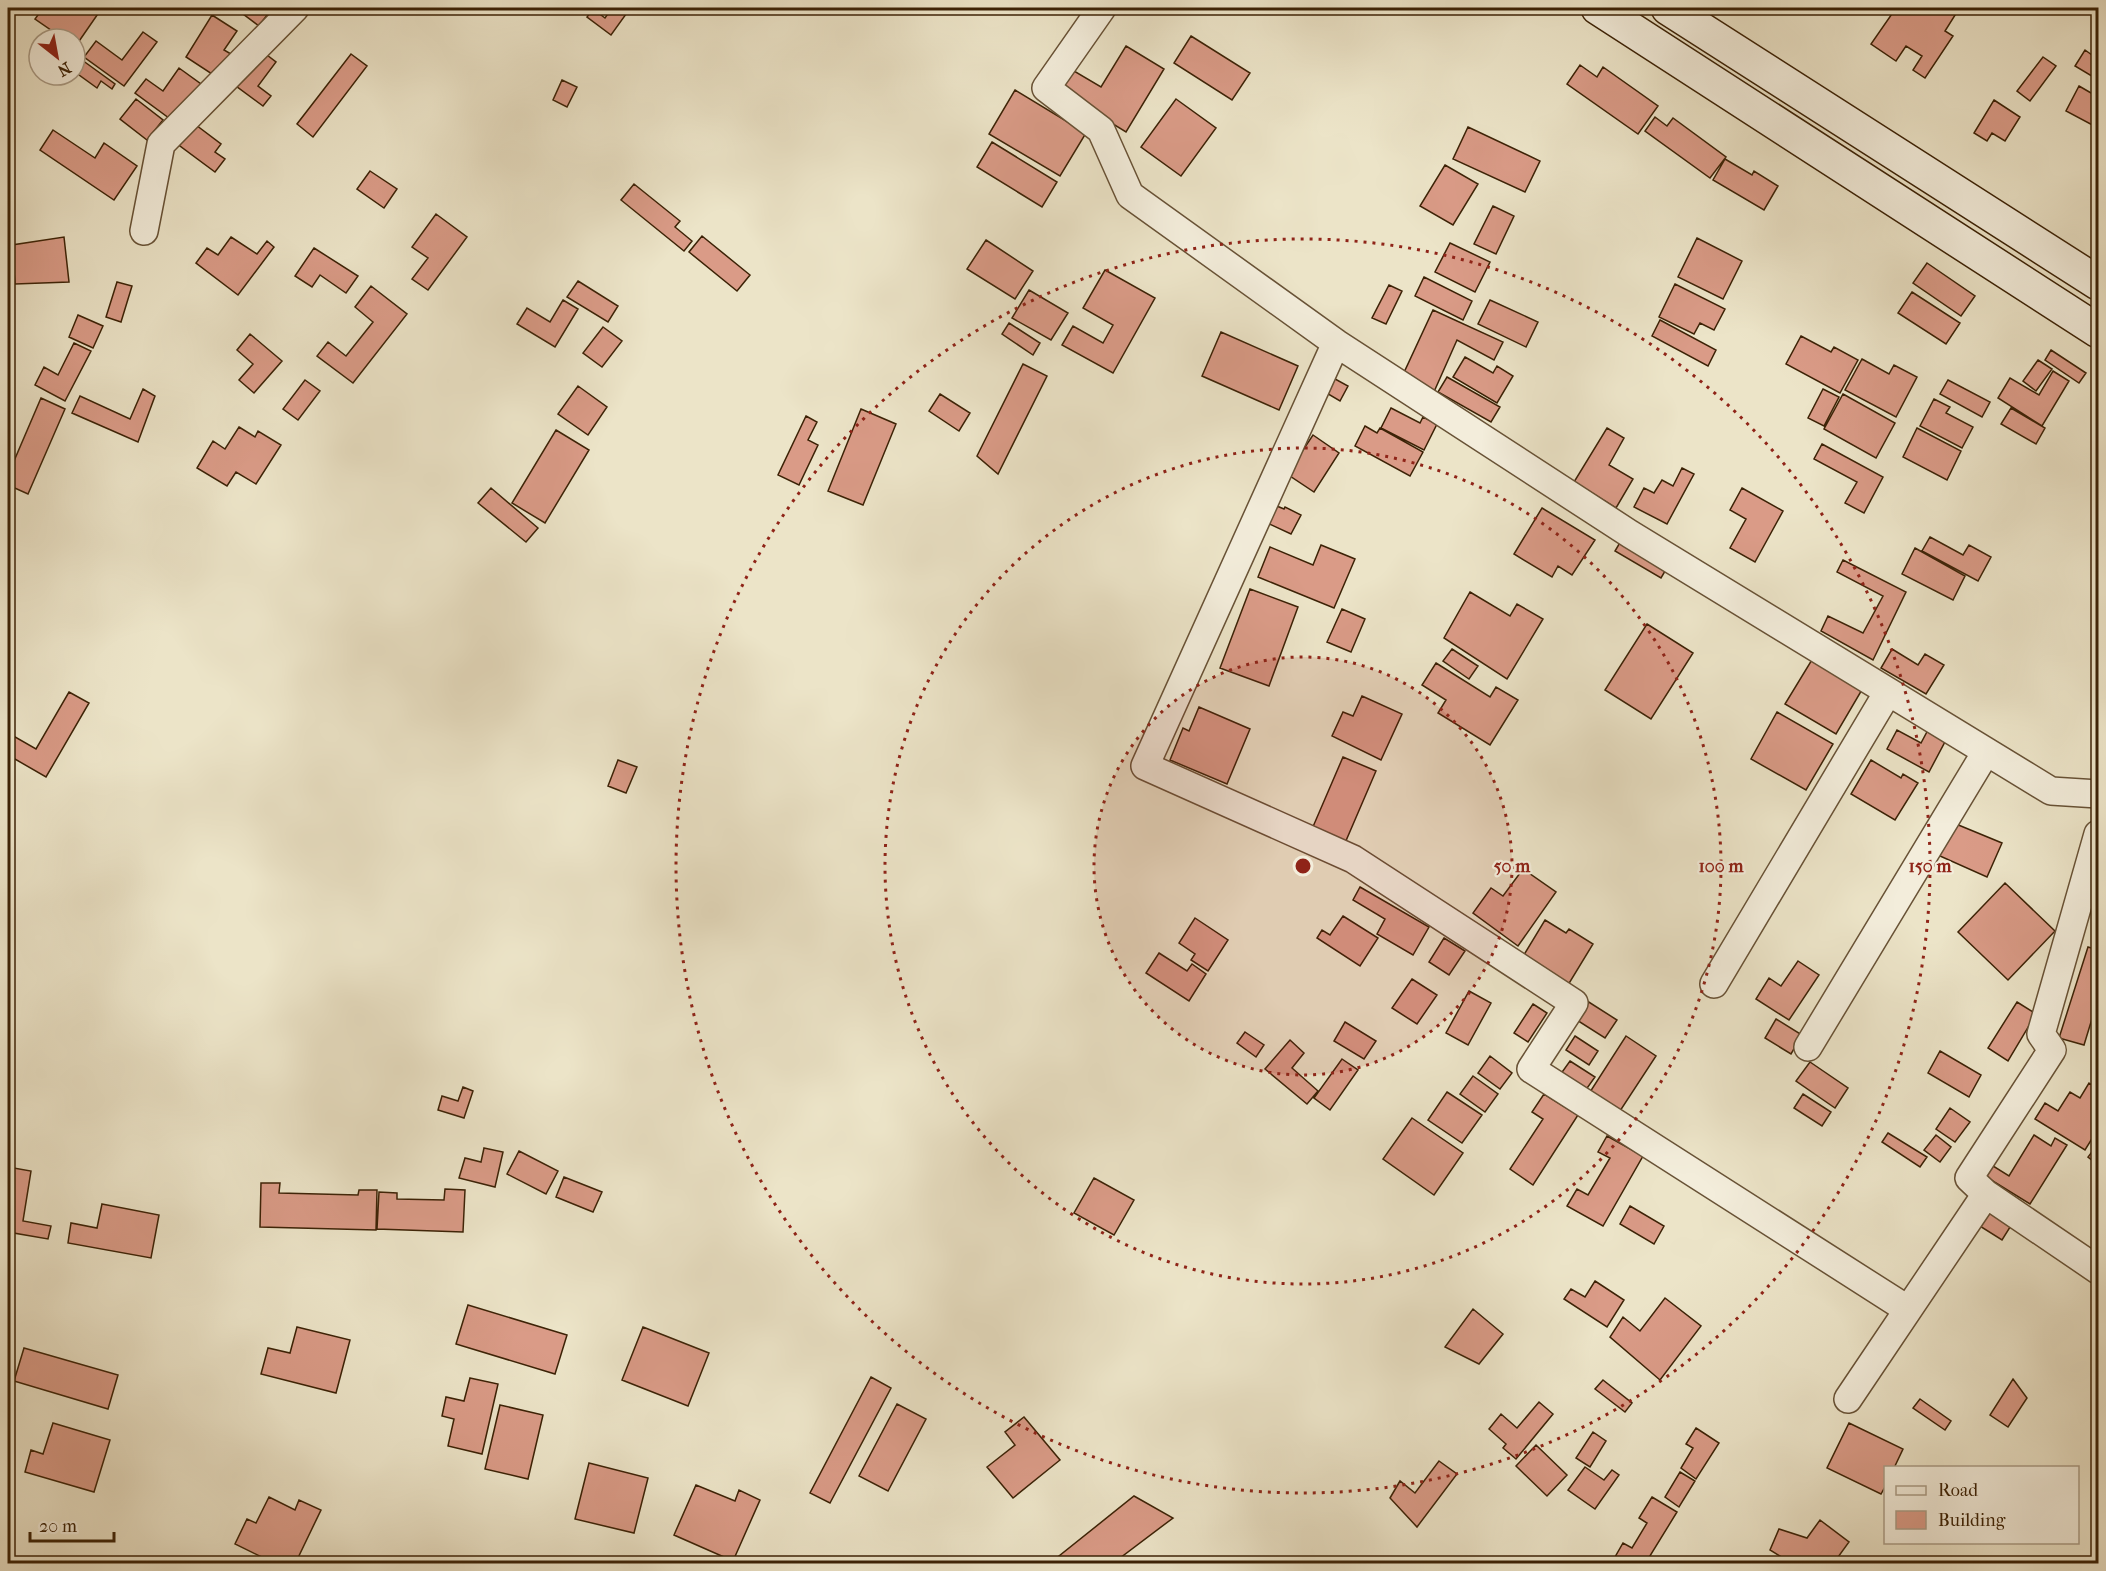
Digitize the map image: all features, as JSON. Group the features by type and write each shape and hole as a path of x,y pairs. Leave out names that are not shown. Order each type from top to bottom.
{"main road":[{"path":"1598,8 2098,331"},
{"path":"1668,8 2098,283"}],"street":[{"path":"144,231 161,144 295,8"},
{"path":"1102,8 1046,88 1101,130 1130,195 1336,343 1630,534 2051,791 2098,794"},
{"path":"1336,343 1145,766 1353,859 1574,1003 1531,1069 1907,1309"},
{"path":"1714,984 1888,692"},
{"path":"1808,1047 1986,752"},
{"path":"2098,834 2042,1034 2052,1050 1969,1178 1986,1194 2098,1270"},
{"path":"1848,1399 1986,1194"}],"building":[{"path":"43,8 102,8 87,30 87,27 47,27 35,19"},
{"path":"235,8 266,8 270,11 259,26"},
{"path":"612,8 629,10 611,35 587,17 593,9 605,18"},
{"path":"1896,8 1908,8 1914,11 1916,8 1951,8 1957,12 1945,31 1953,36 1925,78 1913,70 1922,56 1906,46 1896,61 1871,44"},
{"path":"212,15 237,31 224,50 231,54 215,76 186,57"},
{"path":"143,32 157,42 124,86 87,59 87,53 96,41 122,60"},
{"path":"1191,36 1250,73 1232,100 1174,63"},
{"path":"2098,45 2098,73 2095,78 2075,66 2085,50 2092,55"},
{"path":"1126,46 1164,69 1126,132 1056,89 1069,68 1101,87"},
{"path":"263,52 276,62 258,86 271,96 263,106 236,86"},
{"path":"351,54 367,66 313,137 297,124"},
{"path":"2043,57 2056,66 2030,101 2017,91"},
{"path":"87,64 115,84 112,89 101,81 97,88 87,81"},
{"path":"1580,65 1597,77 1603,67 1658,106 1638,134 1567,84"},
{"path":"179,68 201,84 173,121 135,93 146,79 163,91"},
{"path":"562,80 577,87 567,107 553,100"},
{"path":"2079,86 2098,97 2098,128 2066,111"},
{"path":"1015,90 1086,133 1060,176 989,134"},
{"path":"136,99 163,120 147,140 120,119"},
{"path":"1176,99 1216,128 1181,176 1141,147"},
{"path":"1994,100 2020,117 2005,141 1992,133 1987,141 1974,133"},
{"path":"1655,117 1667,126 1673,118 1726,157 1710,178 1645,131"},
{"path":"188,119 221,144 215,152 225,159 215,172 172,140"},
{"path":"1468,127 1540,161 1525,192 1453,159"},
{"path":"53,130 95,158 104,143 137,166 114,200 40,150"},
{"path":"992,142 1057,182 1042,207 977,167"},
{"path":"1725,159 1752,175 1754,171 1778,186 1764,210 1713,180"},
{"path":"1445,165 1478,184 1453,225 1420,206"},
{"path":"370,171 397,189 384,208 357,189"},
{"path":"634,184 680,221 675,227 692,241 684,251 621,200"},
{"path":"1493,206 1514,216 1496,254 1474,244"},
{"path":"436,214 467,237 428,290 412,279 428,258 412,247"},
{"path":"702,236 750,275 737,291 689,252"},
{"path":"64,237 69,282 15,284 12,245"},
{"path":"231,237 257,254 267,241 274,247 238,295 196,263 207,248 218,255"},
{"path":"1697,238 1742,261 1723,299 1678,277"},
{"path":"986,240 1033,271 1015,299 967,269"},
{"path":"1450,243 1490,262 1475,292 1435,272"},
{"path":"314,248 358,276 346,293 320,275 312,287 295,276"},
{"path":"1927,263 1975,296 1961,316 1913,283"},
{"path":"1105,270 1155,298 1113,373 1062,345 1073,326 1103,343 1113,325 1083,308"},
{"path":"1424,277 1472,301 1463,320 1415,296"},
{"path":"578,281 618,306 608,322 567,297"},
{"path":"117,282 132,286 121,322 106,317"},
{"path":"1675,284 1725,309 1714,330 1700,323 1694,334 1659,317"},
{"path":"1389,285 1402,291 1386,324 1372,318"},
{"path":"371,286 407,314 353,383 317,356 328,342 346,356 373,322 355,307"},
{"path":"1029,290 1068,313 1051,340 1012,318"},
{"path":"1912,292 1960,323 1946,344 1898,313"},
{"path":"563,300 578,309 555,347 517,324 527,308 550,322"},
{"path":"1490,300 1538,322 1526,347 1478,324"},
{"path":"1433,310 1503,342 1494,360 1457,340 1433,394 1401,379"},
{"path":"78,315 103,326 93,348 69,337"},
{"path":"1660,320 1716,350 1708,366 1652,336"},
{"path":"1009,323 1040,343 1033,355 1002,334"},
{"path":"603,327 622,341 602,367 583,353"},
{"path":"1221,332 1298,366 1279,410 1202,376"},
{"path":"250,334 282,361 254,393 239,380 253,364 237,350"},
{"path":"1801,336 1831,352 1834,347 1858,360 1840,393 1786,364"},
{"path":"74,343 91,351 65,401 35,385 44,367 58,375"},
{"path":"2051,350 2086,373 2079,383 2045,360"},
{"path":"1465,357 1493,373 1497,366 1513,376 1497,403 1453,377"},
{"path":"1862,359 1889,374 1894,365 1917,377 1896,417 1845,390"},
{"path":"2038,360 2052,369 2036,391 2023,381"},
{"path":"1023,364 1047,376 998,474 977,456"},
{"path":"2053,371 2069,381 2042,426 1998,398 2010,378 2039,395"},
{"path":"1326,374 1348,386 1340,401 1318,388"},
{"path":"1447,377 1500,407 1491,422 1438,392"},
{"path":"305,380 320,391 298,420 283,409"},
{"path":"1948,380 1990,402 1982,417 1940,394"},
{"path":"578,386 607,407 588,435 558,414"},
{"path":"143,389 155,396 138,442 72,413 80,396 130,419"},
{"path":"1823,389 1839,397 1824,426 1808,418"},
{"path":"940,394 970,413 959,431 929,411"},
{"path":"1843,394 1895,423 1876,458 1824,429"},
{"path":"41,398 65,409 28,494 8,485 8,475"},
{"path":"1934,399 1950,407 1946,413 1973,427 1962,448 1920,426"},
{"path":"1391,408 1420,423 1423,417 1437,424 1424,450 1381,428"},
{"path":"2011,408 2045,428 2036,444 2001,424"},
{"path":"861,409 896,424 863,505 828,491"},
{"path":"806,416 817,422 808,440 818,445 799,485 778,475"},
{"path":"1365,426 1377,433 1380,428 1423,452 1410,476 1355,446"},
{"path":"239,427 255,437 258,431 281,445 256,484 236,472 227,486 197,468 213,441 225,449"},
{"path":"1607,428 1624,438 1609,465 1633,479 1616,508 1574,482"},
{"path":"1917,428 1961,451 1947,480 1903,457"},
{"path":"556,430 589,450 545,523 512,503"},
{"path":"1313,435 1339,453 1314,492 1287,474"},
{"path":"1822,444 1883,477 1864,513 1845,503 1857,482 1814,459"},
{"path":"1682,468 1694,474 1667,524 1634,507 1644,488 1654,493 1662,480 1673,486"},
{"path":"491,488 538,528 526,542 478,503"},
{"path":"1742,488 1783,511 1755,562 1730,548 1746,519 1730,510"},
{"path":"1272,504 1284,509 1285,507 1301,515 1291,534 1263,521"},
{"path":"1542,508 1595,540 1572,575 1558,566 1552,577 1514,554"},
{"path":"1625,534 1671,561 1661,578 1615,551"},
{"path":"1930,537 1963,555 1969,545 1991,557 1978,581 1922,551"},
{"path":"1321,545 1355,559 1334,608 1258,577 1270,547 1313,565"},
{"path":"1915,548 1965,576 1953,600 1902,574"},
{"path":"1843,560 1906,592 1873,660 1821,631 1828,616 1863,633 1883,596 1837,572"},
{"path":"1250,589 1298,607 1269,686 1220,668"},
{"path":"1470,592 1510,616 1517,604 1543,619 1507,679 1444,638"},
{"path":"1342,609 1365,619 1351,652 1327,642"},
{"path":"1647,624 1693,653 1651,719 1605,690"},
{"path":"1452,649 1478,666 1469,679 1443,661"},
{"path":"1892,649 1918,665 1925,654 1944,665 1926,694 1881,668"},
{"path":"1813,658 1863,688 1836,734 1785,704"},
{"path":"1436,663 1490,697 1496,687 1518,700 1490,745 1438,713 1446,700 1422,685"},
{"path":"69,692 89,703 46,777 8,755 8,737 10,734 36,749"},
{"path":"1362,696 1402,714 1381,760 1332,736 1343,712 1353,716"},
{"path":"1199,707 1250,729 1227,784 1170,760 1183,728 1189,731"},
{"path":"1777,712 1833,744 1806,790 1751,759"},
{"path":"1929,728 1947,738 1929,772 1887,749 1897,730 1921,743"},
{"path":"1343,757 1376,771 1345,843 1312,829"},
{"path":"618,760 637,767 626,793 608,786"},
{"path":"1871,760 1901,778 1903,774 1918,783 1895,820 1851,794"},
{"path":"1956,824 2002,843 1987,877 1931,852"},
{"path":"1523,869 1556,892 1518,946 1473,913 1491,888 1503,896"},
{"path":"2005,883 2055,931 2008,980 1958,932"},
{"path":"1360,887 1429,927 1413,955 1377,934 1385,919 1353,900"},
{"path":"1343,916 1378,938 1360,966 1317,938 1322,930 1330,935"},
{"path":"1195,918 1228,940 1208,971 1191,960 1195,954 1179,943"},
{"path":"1545,920 1566,933 1569,929 1593,944 1565,990 1519,963"},
{"path":"1444,938 1465,951 1449,975 1429,962"},
{"path":"2088,947 2098,950 2098,999 2084,1045 2059,1038"},
{"path":"1159,953 1187,971 1192,964 1206,974 1189,1001 1146,973"},
{"path":"1798,961 1819,975 1789,1020 1756,999 1769,978 1781,986"},
{"path":"1412,979 1437,995 1417,1024 1392,1008"},
{"path":"1469,991 1491,1003 1468,1045 1446,1033"},
{"path":"1584,999 1617,1020 1605,1038 1572,1017"},
{"path":"2017,1002 2036,1014 2008,1061 1988,1048"},
{"path":"1533,1004 1547,1013 1528,1042 1514,1033"},
{"path":"1776,1019 1802,1035 1791,1054 1765,1038"},
{"path":"1345,1022 1376,1041 1364,1059 1334,1041"},
{"path":"1245,1032 1264,1045 1256,1057 1237,1043"},
{"path":"1575,1036 1598,1051 1589,1065 1566,1050"},
{"path":"1626,1036 1656,1056 1620,1111 1590,1092"},
{"path":"1290,1040 1304,1053 1292,1068 1318,1091 1307,1104 1265,1069"},
{"path":"1940,1051 1981,1075 1969,1097 1928,1073"},
{"path":"1490,1056 1512,1073 1500,1089 1478,1073"},
{"path":"1342,1059 1358,1070 1330,1110 1314,1098"},
{"path":"1570,1061 1595,1077 1585,1091 1560,1075"},
{"path":"1810,1062 1848,1088 1835,1108 1796,1081"},
{"path":"1473,1076 1498,1094 1485,1112 1460,1094"},
{"path":"2089,1083 2098,1089 2098,1129 2085,1150 2035,1119 2045,1103 2058,1111 2070,1092 2080,1098"},
{"path":"463,1087 473,1091 464,1118 438,1110 442,1096 458,1101"},
{"path":"1447,1092 1482,1115 1462,1143 1428,1120"},
{"path":"1544,1094 1578,1115 1533,1185 1510,1169 1543,1119 1532,1112"},
{"path":"1803,1094 1831,1112 1822,1126 1794,1108"},
{"path":"1950,1108 1970,1122 1955,1142 1936,1129"},
{"path":"1412,1118 1463,1153 1434,1195 1383,1159"},
{"path":"1888,1133 1927,1157 1920,1167 1882,1142"},
{"path":"1936,1135 1951,1147 1940,1162 1924,1150"},
{"path":"2034,1135 2051,1146 2055,1138 2067,1145 2030,1204 1983,1175 1990,1164 2009,1176"},
{"path":"1607,1136 1643,1156 1603,1226 1567,1206 1577,1189 1588,1195 1610,1158 1598,1152"},
{"path":"2098,1144 2098,1165 2088,1157"},
{"path":"484,1148 503,1152 495,1187 459,1178 465,1158 481,1162"},
{"path":"519,1151 558,1171 546,1194 507,1174"},
{"path":"8,1167 31,1171 23,1221 51,1226 48,1239 8,1232"},
{"path":"564,1177 602,1192 593,1212 556,1197"},
{"path":"1094,1178 1134,1200 1114,1235 1074,1213"},
{"path":"261,1183 280,1183 279,1193 358,1195 359,1190 377,1190 376,1230 260,1227"},
{"path":"445,1189 465,1190 463,1232 377,1229 379,1192 397,1193 397,1199 444,1200"},
{"path":"102,1204 159,1215 151,1258 68,1243 71,1223 97,1228"},
{"path":"1630,1206 1664,1226 1654,1244 1620,1224"},
{"path":"1985,1207 2012,1224 2002,1240 1975,1223"},
{"path":"1595,1281 1624,1300 1607,1327 1564,1299 1571,1289 1585,1297"},
{"path":"1665,1298 1701,1326 1660,1380 1610,1337 1623,1317 1640,1331"},
{"path":"468,1305 567,1335 555,1374 456,1344"},
{"path":"1473,1309 1503,1334 1479,1364 1445,1347"},
{"path":"297,1327 350,1340 336,1393 261,1374 268,1348 290,1353"},
{"path":"643,1327 709,1353 688,1406 622,1380"},
{"path":"24,1348 118,1375 108,1409 14,1381"},
{"path":"871,1377 891,1388 830,1503 810,1493"},
{"path":"470,1378 498,1384 482,1454 448,1446 454,1419 442,1416 446,1397 464,1401"},
{"path":"2013,1379 2027,1398 2008,1427 1990,1415"},
{"path":"1603,1380 1632,1403 1625,1412 1595,1389"},
{"path":"1920,1399 1951,1421 1945,1430 1913,1408"},
{"path":"1539,1402 1553,1414 1516,1459 1503,1448 1506,1444 1489,1429 1501,1414 1517,1428"},
{"path":"897,1404 926,1419 888,1491 859,1476"},
{"path":"500,1405 543,1415 528,1479 485,1469"},
{"path":"1024,1417 1060,1460 1013,1498 987,1467 1015,1445 1005,1432"},
{"path":"53,1423 110,1440 94,1492 25,1472 31,1450 43,1454"},
{"path":"1849,1423 1903,1449 1895,1466 1884,1466 1884,1489 1881,1494 1827,1468"},
{"path":"1696,1428 1719,1443 1696,1479 1681,1468 1693,1448 1686,1444"},
{"path":"1593,1432 1606,1441 1590,1467 1576,1458"},
{"path":"1536,1445 1567,1475 1547,1496 1516,1466"},
{"path":"1439,1461 1457,1474 1417,1527 1390,1498 1400,1481 1415,1493"},
{"path":"589,1463 648,1478 634,1533 575,1519"},
{"path":"1585,1467 1604,1480 1612,1470 1619,1475 1595,1509 1568,1490"},
{"path":"1680,1472 1695,1481 1679,1507 1665,1497"},
{"path":"696,1485 735,1501 739,1490 760,1500 733,1561 674,1535"},
{"path":"1134,1496 1173,1518 1112,1564 1049,1564"},
{"path":"269,1497 295,1510 299,1500 321,1510 295,1564 276,1564 235,1544 247,1519 256,1523"},
{"path":"1652,1497 1677,1512 1645,1564 1611,1564 1623,1543 1632,1548 1647,1523 1639,1518"},
{"path":"1820,1520 1849,1542 1833,1564 1793,1564 1770,1550 1779,1529 1807,1538"}]}
